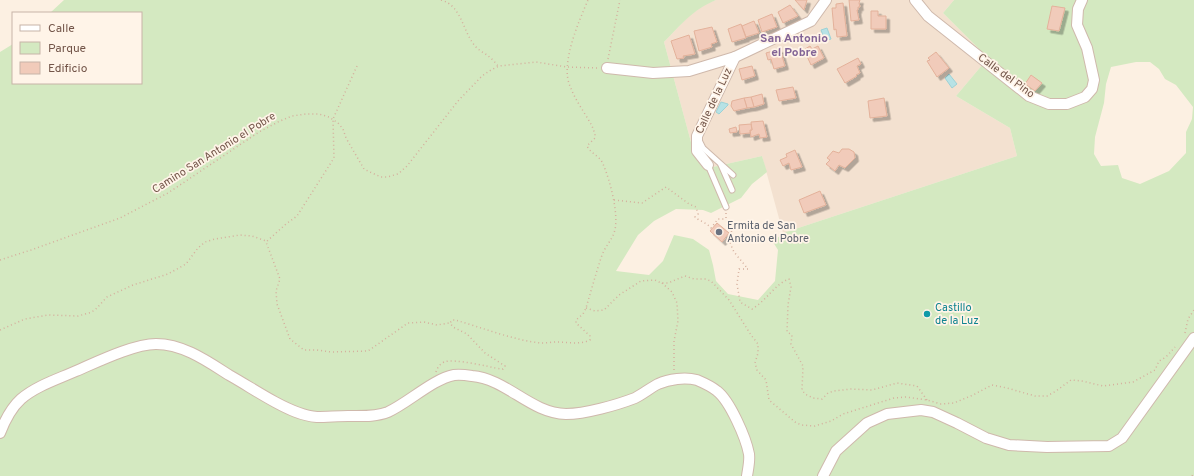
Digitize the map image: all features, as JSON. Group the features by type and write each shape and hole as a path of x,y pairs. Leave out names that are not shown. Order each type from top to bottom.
{"street":[{"path":"606,68 653,73 689,71 735,57 811,21 826,0"},
{"name":"Calle del Pino","path":"914,0 928,16 1029,96 1049,104 1067,104 1085,97 1092,88 1094,80 1087,48 1077,25 1078,9 1082,0"},
{"name":"Calle de la Luz","path":"708,165 697,151 697,136 735,57"},
{"path":"823,476 836,451 867,423 887,414 921,410 933,412 986,438 1009,445 1047,447 1109,446 1122,438 1189,337"},
{"path":"0,433 3,424 13,407 30,392 115,355 142,346 156,344 172,346 190,352 284,407 302,415 316,417 377,415 388,412 435,384 454,375 476,376 491,380 544,410 565,414 585,412 625,402 639,396 658,384 683,379 695,380 718,391 726,400 737,421 749,455 747,476"}],"lane":[{"path":"697,136 704,148 733,175"},
{"path":"720,164 732,190"},
{"path":"708,165 726,207"}],"path":[{"path":"441,0 456,10 470,38 477,48 499,66"},
{"path":"0,330 25,319 48,315 78,316 89,313 95,310 107,297 133,285 168,274 186,264 198,248 205,242 240,235 252,236 266,242 280,279 276,291 277,304 290,339 304,350 331,352 368,351 408,323 424,322 437,325 450,323 452,320 531,342 580,343 590,340 590,336 576,323 576,320 583,314 586,308 603,254 614,233 615,215 611,187 603,163 600,158 589,150 587,146 595,138 595,134 569,85 567,67 573,40 588,0"},
{"path":"332,119 343,129 346,138 364,169 381,177 398,174 407,166 469,88 491,70 499,66 536,62 567,67 606,68 620,0"},
{"path":"266,242 297,216 334,158 332,119 357,66"},
{"name":"Camino San Antonio el Pobre","path":"0,260 120,218 168,193 260,132 280,121 292,116 306,114 319,114 332,119"},
{"path":"613,200 642,203 666,187 689,204 696,207 698,214 694,216 708,224 711,228 718,219 726,218"},
{"path":"726,207 726,218 732,227 730,243 734,252 748,269 740,269 737,284 740,302 752,309 760,304 783,281 789,279 791,287 788,305 787,332 792,336 791,344 802,366 802,390 805,394 813,398 822,399 828,393 834,391 850,389 872,390 897,383 917,386 933,412"},
{"path":"661,283 668,283 685,276 694,279 706,279 711,281 729,300 758,344 758,353 754,363 757,370 766,380 769,400 795,422 815,426 830,421 843,414 894,398 906,397 941,404 954,403 974,395 992,385 1035,396 1047,396 1056,392 1071,380 1103,386 1133,382 1155,370 1159,361 1166,357 1175,347"},
{"path":"586,308 604,310 619,295 641,281 655,280 661,283 672,292 677,303 678,321 674,341 675,380"},
{"path":"1189,337 1188,318 1194,310"},
{"path":"435,384 437,370 440,365 447,362 458,362 501,369 505,366 485,353 467,334 452,327 450,323"}],"shaded area":[{"path":"716,0 954,0 943,13 980,50 983,64 956,96 1010,128 1017,156 783,233 762,156 704,169 695,157 664,42 689,16 703,5"}],"green space":[{"path":"64,0 716,0 700,8 682,23 664,42 695,157 704,169 762,156 767,172 752,184 741,198 711,213 703,210 676,209 654,221 638,235 616,271 649,275 663,261 674,235 693,239 709,250 716,281 728,294 758,300 775,281 778,250 773,242 783,233 1017,156 1010,128 956,96 983,64 980,50 943,13 954,0 1194,0 1194,476 0,476 0,52 12,45 12,84 142,84 142,12 51,12","holes":["1136,62 1150,62 1159,69 1165,79 1176,85 1193,107 1192,119 1186,132 1186,153 1169,171 1140,184 1122,178 1118,165 1101,166 1094,154 1095,137 1111,67"]}],"water":[{"path":"827,28 831,39 825,41 821,30"},
{"path":"949,74 957,84 952,88 945,78"},
{"path":"721,102 728,105 719,114 716,112"}],"building":[{"path":"795,0 807,0 804,10"},
{"path":"849,0 860,0 860,7 858,7 857,10 859,20 851,21"},
{"path":"843,3 847,36 837,37 836,29 834,30 832,8 836,8 836,4"},
{"path":"790,5 798,16 783,23 778,12"},
{"path":"1052,6 1065,8 1059,31 1047,29"},
{"path":"871,11 878,11 878,16 886,16 886,29 871,29"},
{"path":"772,14 777,27 762,32 758,20"},
{"path":"754,21 759,33 746,37 742,26"},
{"path":"741,24 746,38 732,42 728,29"},
{"path":"712,27 717,42 711,44 712,47 699,51 694,31"},
{"path":"689,35 695,54 683,56 684,58 677,59 671,41"},
{"path":"810,46 812,49 818,46 824,58 811,65 805,52 805,49"},
{"path":"780,49 785,66 774,69 771,59 768,60 766,53"},
{"path":"936,52 949,68 937,77 927,61 930,60 928,58"},
{"path":"858,58 861,64 857,66 860,73 845,83 837,69"},
{"path":"752,66 755,76 742,80 739,69"},
{"path":"1031,75 1042,83 1035,91 1025,84"},
{"path":"793,87 796,98 779,101 776,90"},
{"path":"762,94 764,104 754,107 751,97"},
{"path":"751,97 754,107 747,108 744,98"},
{"path":"744,98 747,108 734,111 731,106 732,101"},
{"path":"884,98 887,116 870,118 868,101"},
{"path":"763,121 767,137 760,138 759,134 751,137 751,122"},
{"path":"751,124 752,130 750,130 750,133 740,134 739,125"},
{"path":"736,127 737,132 730,133 729,129"},
{"path":"842,149 849,149 854,152 855,158 845,168 839,165 835,171 826,164 830,160 827,158 833,151 839,153"},
{"path":"795,150 802,167 791,170 789,163 783,166 780,160 787,157 786,154"},
{"path":"820,191 826,205 804,213 799,200"},
{"name":"Ermita de San Antonio el Pobre","path":"717,223 729,233 722,242 710,231"}],"place":[{"name":"Ermita de San Antonio el Pobre","path":"719,232"},
{"name":"Castillo de la Luz","path":"927,314"}],"district":[{"name":"San Antonio el Pobre","path":"794,46"}]}
